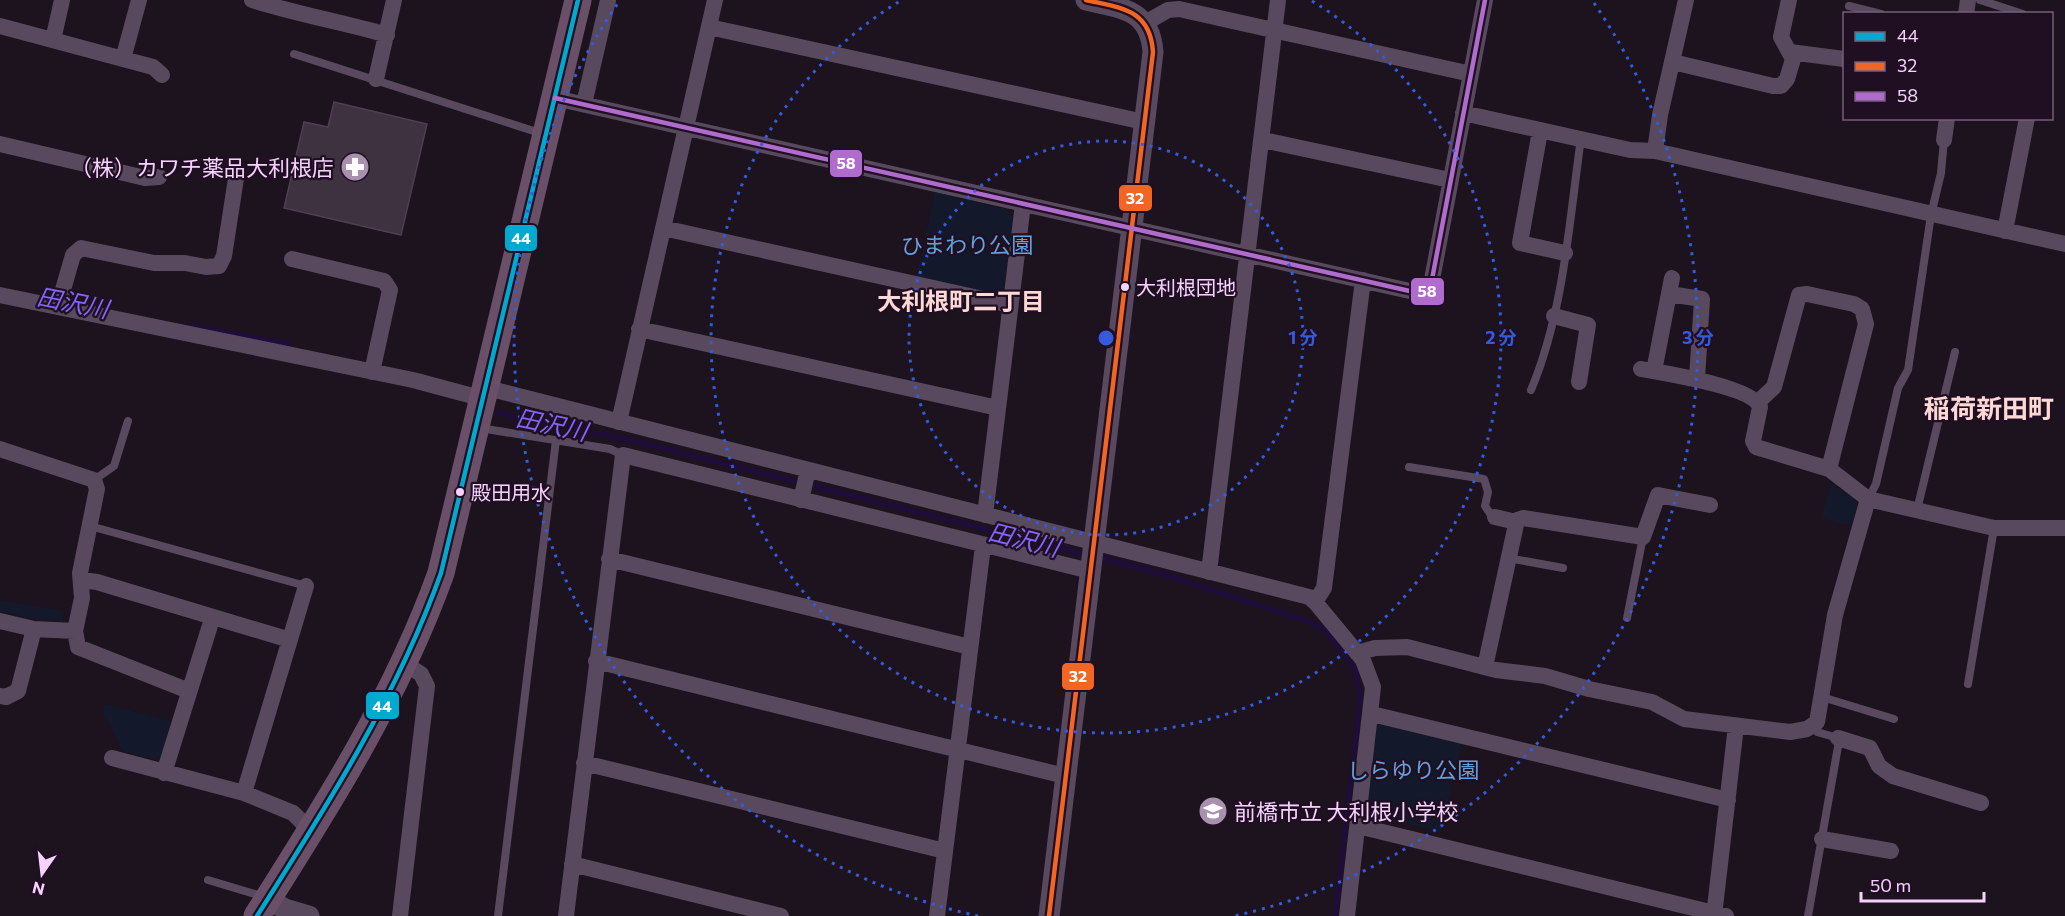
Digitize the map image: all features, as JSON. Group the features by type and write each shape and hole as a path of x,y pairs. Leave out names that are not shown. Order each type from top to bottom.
{"main road":[{"path":"263,908 364,742 405,664 441,573 578,0"}],"street":[{"path":"52,40 62,0"},
{"path":"123,60 138,0"},
{"path":"252,0 290,12 324,17 387,35"},
{"path":"376,79 394,0"},
{"path":"584,104 608,0"},
{"path":"619,422 684,127 715,0"},
{"path":"1049,916 1153,52 1151,34 1145,23 1134,13 1086,0"},
{"path":"1209,572 1263,140 1278,0"},
{"path":"555,98 1427,294 1430,290 1485,0"},
{"path":"1655,151 1686,0"},
{"path":"1672,62 1778,87 1787,79 1793,59 1781,37 1789,0"},
{"path":"1145,23 1168,10 1179,9 1471,74"},
{"path":"0,26 157,69 162,75"},
{"path":"709,27 1144,122"},
{"path":"1791,52 1843,59"},
{"path":"1463,114 1630,150 1655,151 2065,244"},
{"path":"1944,140 1947,120"},
{"path":"2005,231 2027,120"},
{"path":"1539,131 1520,243 1565,253"},
{"path":"1263,140 1450,180"},
{"path":"0,144 145,178 159,177"},
{"path":"58,307 73,255 81,248 154,263 219,266 224,256 237,172"},
{"path":"985,515 1023,204"},
{"path":"663,228 1010,305"},
{"path":"292,258 384,281 390,290 372,372"},
{"path":"1315,602 1324,588 1363,280"},
{"path":"1697,379 1702,299 1670,286 1648,370 1697,379 1758,402 1760,407 1753,441 1756,447 1829,469 1868,499 1994,528 2065,528"},
{"path":"1758,402 1774,387 1799,296 1807,294 1854,304 1862,309 1866,324 1829,469"},
{"path":"0,295 619,422 1304,595 1315,602 1358,653 1371,679 1372,714 1347,916"},
{"path":"1554,316 1588,326 1579,382"},
{"path":"639,329 998,408"},
{"path":"0,450 93,480 97,489 80,573 82,598 75,631 78,646 189,691"},
{"path":"566,916 623,455 1090,571"},
{"path":"801,500 808,470"},
{"path":"1495,517 1516,522 1523,518 1643,537 1658,495 1710,505"},
{"path":"1358,653 1375,648 1407,647 1505,672 1545,676 1589,690 1652,702 1684,719 1790,732 1814,726 1822,697 1835,615 1868,499"},
{"path":"1485,667 1516,522"},
{"path":"937,916 983,546"},
{"path":"609,559 970,647"},
{"path":"82,580 97,582 212,619 290,640"},
{"path":"244,793 306,586"},
{"path":"164,773 212,619"},
{"path":"0,621 34,629 75,631"},
{"path":"0,696 6,697 18,691 34,629"},
{"path":"596,661 1065,776"},
{"path":"400,916 427,686 421,674 405,664"},
{"path":"1372,714 1728,800"},
{"path":"1358,826 1718,915 1736,726"},
{"path":"1838,738 1870,748 1879,766 1893,776 1981,803"},
{"path":"112,758 244,793 293,813 310,830"},
{"path":"584,763 945,851"},
{"path":"1822,839 1891,851"},
{"path":"572,864 781,916"},
{"path":"263,908 285,909 309,916"}],"lane":[{"path":"1980,0 2017,12"},
{"path":"1849,6 1873,12"},
{"path":"294,54 526,130 547,134"},
{"path":"1531,390 1554,316 1581,138"},
{"path":"1868,499 1876,484 1898,388 1908,370 1931,215 1941,173 1944,140"},
{"path":"1917,510 1955,352"},
{"path":"93,480 114,466 128,422"},
{"path":"477,428 609,449 623,455"},
{"path":"498,916 556,440"},
{"path":"1409,467 1484,479 1488,492 1485,506 1495,517"},
{"path":"90,525 306,586"},
{"path":"1968,684 1994,528"},
{"path":"1627,618 1643,537"},
{"path":"1508,558 1563,568"},
{"path":"1822,697 1894,718"},
{"path":"1809,916 1838,738 1817,732 1814,726"},
{"path":"208,880 256,893 263,908"}],"green space":[{"name":"ひまわり公園","path":"935,192 1006,209 1013,218 1004,291 996,295 916,277"},
{"path":"1831,483 1854,498 1857,508 1851,526 1821,518"},
{"path":"0,600 64,611 63,621 34,619 0,611"},
{"path":"105,704 171,721 162,756 156,760 122,751 113,730 102,714"},
{"name":"しらゆり公園","path":"1375,723 1464,735 1441,832 1373,815 1366,805"}],"building":[{"name":"（株）カワチ薬品大利根店","path":"334,102 427,124 401,235 284,208 304,122 328,127"}],"waterway":[{"name":"田沢川","path":"192,326 288,344"},
{"name":"田沢川","path":"499,413 634,441 1088,555"},
{"name":"田沢川","path":"1097,557 1169,576 1307,621 1324,629 1356,671 1360,700 1335,916"}],"transit line":[{"name":"44","path":"257,916 334,792 382,707 404,663 441,573 578,0"},
{"name":"32","path":"1049,916 1153,52 1151,38 1140,19 1132,13 1111,5 1086,0"},
{"name":"58","path":"555,98 1423,294 1430,290 1485,0"}],"place":[{"name":"（株）カワチ薬品大利根店","path":"355,167"},
{"name":"大利根団地","path":"1125,287"},
{"name":"殿田用水","path":"460,492"},
{"name":"前橋市立 大利根小学校","path":"1213,811"}],"district":[{"name":"大利根町二丁目","path":"961,300"},
{"name":"稲荷新田町","path":"1989,407"}]}
